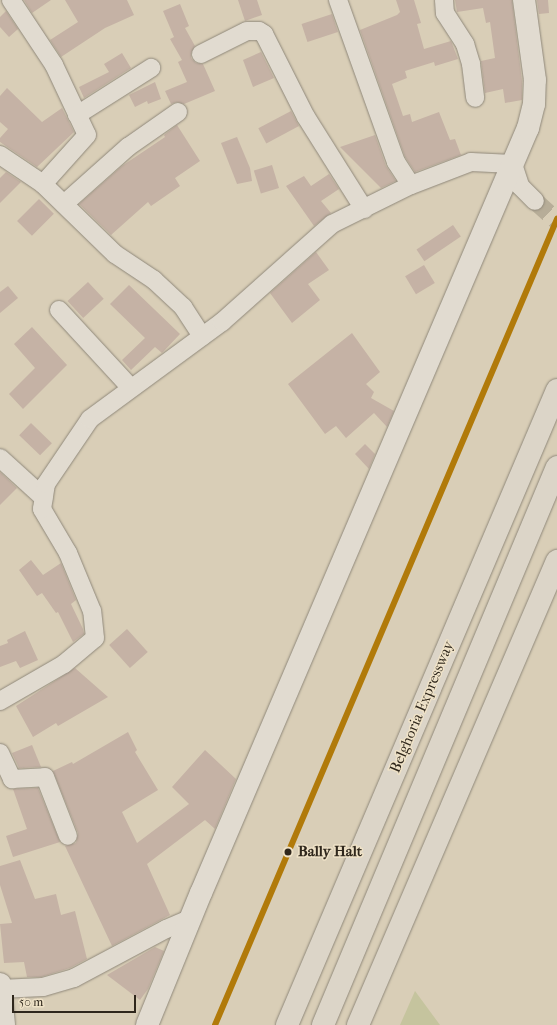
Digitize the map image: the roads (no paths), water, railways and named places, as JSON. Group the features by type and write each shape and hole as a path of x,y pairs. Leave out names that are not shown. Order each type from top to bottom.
{"main road":[{"name":"Belghoria Expressway","path":"287,1025 557,390"},
{"name":"Belghoria Expressway","path":"322,1025 557,467"},
{"path":"358,1025 557,561"}],"street":[{"path":"11,0 54,65 87,135 43,184"},
{"path":"338,0 396,162 411,185"},
{"path":"444,0 445,13 465,44 475,98"},
{"path":"147,1025 190,919 513,164 534,104 535,80 524,0"},
{"path":"201,54 247,31 259,31 264,34 306,117 364,209"},
{"path":"77,115 151,68"},
{"path":"64,204 128,147 178,112"},
{"path":"3,161 43,184 115,254 154,280 183,307 202,336"},
{"path":"0,701 64,664 95,638 92,611 68,553 42,509 46,484 90,419 202,336 332,224 411,185 471,162 513,164"},
{"path":"513,164 520,186 535,200"},
{"path":"59,310 131,388"},
{"path":"0,458 44,498"},
{"path":"0,753 12,779 45,777 68,836"},
{"path":"0,989 44,987 74,978 166,929 190,919"},
{"path":"0,984 2,1018"}],"tunnel":[{"path":"535,201 557,221"}],"place":[{"name":"Bally Halt","path":"288,852"}]}
